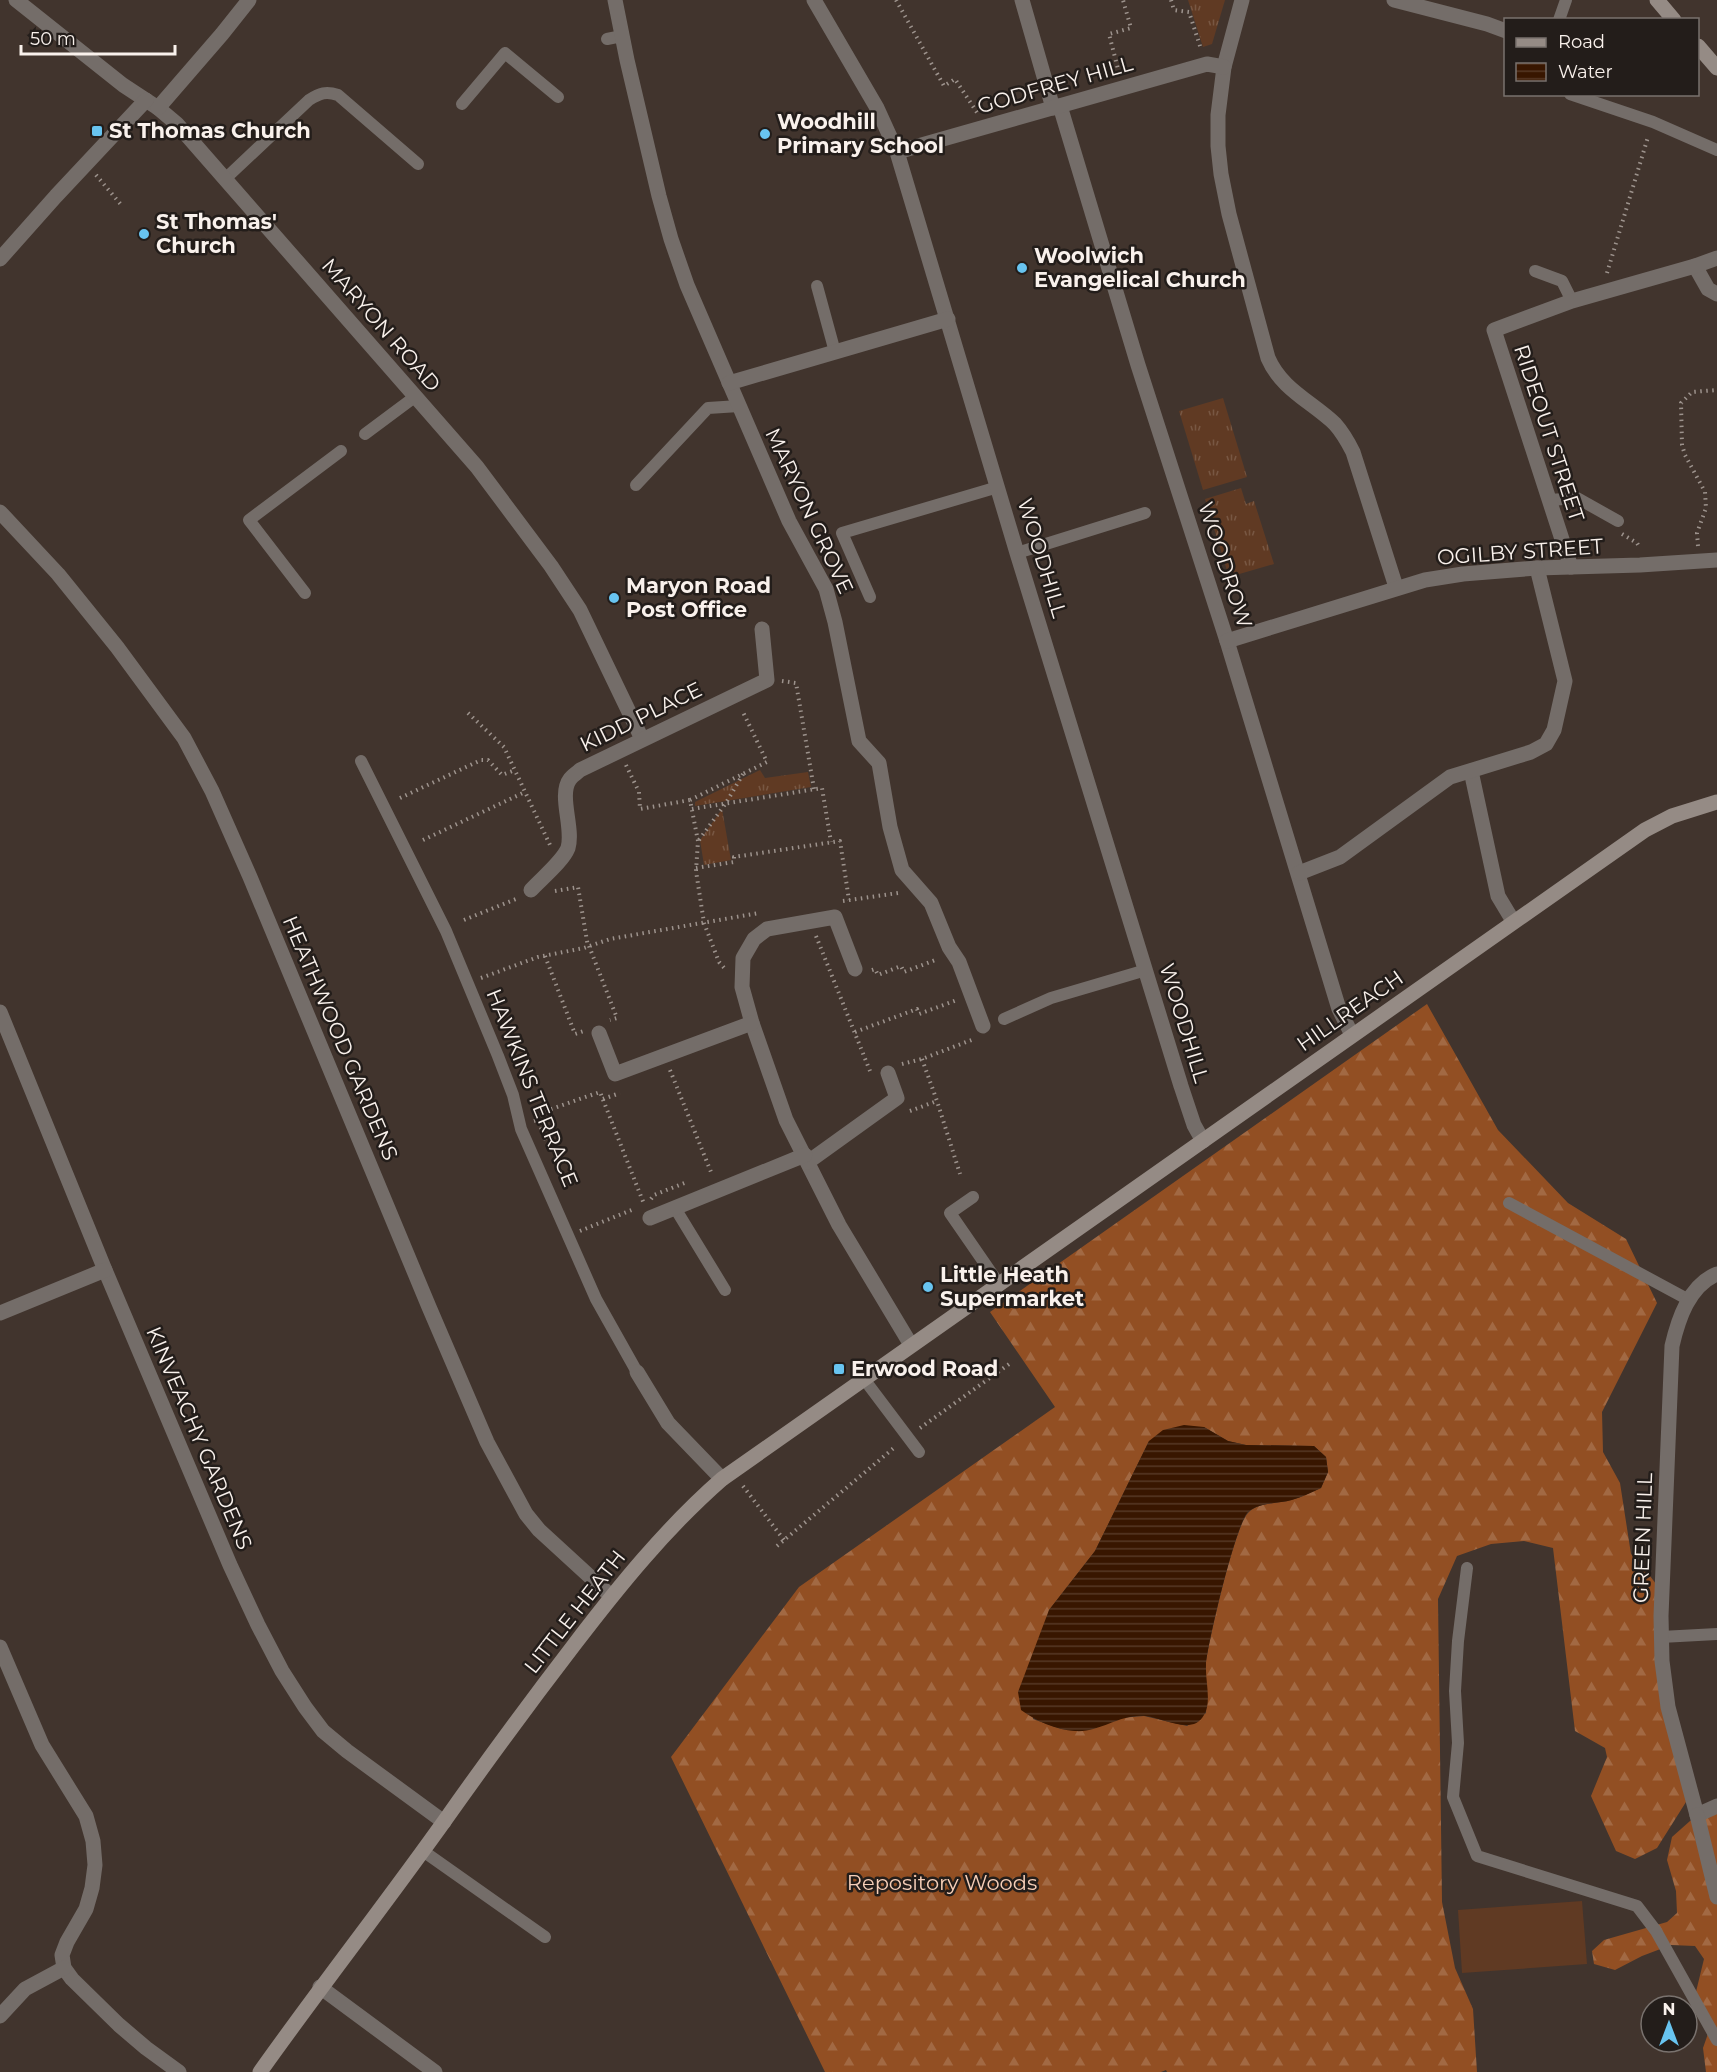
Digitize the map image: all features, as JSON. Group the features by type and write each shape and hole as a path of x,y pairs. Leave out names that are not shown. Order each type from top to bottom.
{"main road":[{"path":"1657,0 1672,18"},
{"path":"1699,47 1717,68"},
{"name":"HILLREACH","path":"1017,1272 1645,830 1672,816 1717,802"},
{"name":"LITTLE HEATH","path":"260,2072 320,1987 423,1851 521,1713 611,1596 669,1529 722,1479 1017,1272"}],"street":[{"name":"MARYON ROAD","path":"16,0 123,85 177,124 477,467 551,566 574,602 601,651 642,739"},
{"path":"0,259 56,196 222,34 249,0"},
{"name":"MARYON GROVE","path":"615,0 614,38 671,239 687,285 789,521 826,589 859,741 879,763 890,827 902,870 931,903 972,994 979,1032"},
{"name":"WOODHILL","path":"814,0 877,108 897,152 1017,553 1146,970 1194,1125 1203,1141"},
{"name":"WOODROW","path":"1022,0 1227,641 1339,1010 1352,1035"},
{"path":"1242,0 1224,67 1218,115 1221,174 1229,214 1273,370 1282,381 1335,424 1346,437 1353,452 1396,587"},
{"path":"1394,0 1504,30"},
{"name":"GODFREY HILL","path":"897,152 1206,64 1224,67"},
{"name":"RIDEOUT STREET","path":"1570,567 1494,330 1572,301 1717,258"},
{"path":"1695,266 1708,289 1717,294"},
{"path":"729,383 948,319"},
{"name":"HEATHWOOD GARDENS","path":"0,512 66,583 117,647 184,738 212,791 250,877 487,1442 526,1514 561,1551 611,1596"},
{"name":"OGILBY STREET","path":"1227,641 1396,587 1425,580 1463,574 1537,568 1640,566 1717,560"},
{"path":"1299,873 1340,857 1450,777 1531,752 1546,744 1554,730 1565,681 1537,568"},
{"path":"762,629 767,680"},
{"name":"KIDD PLACE","path":"538,891 568,849 570,831 566,797 568,781 580,770 767,680"},
{"path":"1471,771 1498,896 1513,921"},
{"path":"855,974 834,916 767,929 754,939 743,958 742,987 752,1023 786,1120 839,1225 911,1345"},
{"name":"KINVEACHY GARDENS","path":"0,1012 105,1270 230,1565 282,1671 323,1731 444,1822"},
{"path":"597,1028 615,1074 752,1023"},
{"path":"647,1211 675,1208 806,1158 897,1098 883,1073"},
{"path":"0,1313 105,1270"},
{"name":"GREEN HILL","path":"1717,1275 1708,1278 1689,1300 1678,1322 1672,1346 1661,1637 1668,1707 1717,1897"},
{"name":"HAWKINS TERRACE","path":"637,1372 668,1423 722,1479"},
{"path":"0,1647 42,1745 86,1816 93,1841 95,1865 92,1888 86,1909 62,1955 64,1968 72,1979 119,2025 179,2072"},
{"path":"1697,1815 1717,1806"},
{"path":"0,2016 25,1989 64,1968"},
{"path":"320,1987 435,2072"}],"lane":[{"path":"1560,18 1566,0"},
{"path":"462,104 505,52 558,97"},
{"path":"225,178 309,100 319,93 329,92 338,95 418,164"},
{"path":"1576,96 1653,122 1717,150"},
{"path":"1535,271 1562,281 1572,301"},
{"path":"817,286 835,352"},
{"path":"364,434 416,396"},
{"path":"636,485 708,408 739,406"},
{"path":"305,593 249,520 341,451"},
{"path":"870,597 842,533 998,487"},
{"path":"1550,500 1577,498 1618,521"},
{"path":"1017,553 1145,513"},
{"name":"HAWKINS TERRACE","path":"361,761 446,931 513,1095 521,1129 596,1299 637,1372"},
{"path":"1004,1019 1051,998 1146,970"},
{"path":"973,1197 950,1213 999,1284"},
{"path":"1509,1203 1689,1300"},
{"path":"675,1208 725,1290"},
{"path":"864,1379 919,1452"},
{"path":"1467,1568 1458,1641 1455,1691 1458,1743 1454,1797 1478,1856 1637,1906 1656,1931 1717,2040"},
{"path":"1661,1637 1717,1634"},
{"path":"423,1851 545,1937"}],"path":[{"path":"896,0 944,86 955,79 986,127"},
{"path":"1123,0 1131,28 1108,34 1124,88"},
{"path":"1171,0 1174,10 1189,12 1206,64"},
{"path":"1606,278 1653,122"},
{"path":"96,175 123,207"},
{"path":"1699,562 1697,533 1706,508 1705,492 1682,445 1682,403 1692,392 1717,390"},
{"path":"1618,521 1614,529 1637,543 1640,549 1640,566"},
{"path":"767,680 796,683 814,789"},
{"path":"619,751 639,792 640,809 690,800 767,762 735,696"},
{"path":"468,713 504,747 558,862"},
{"path":"400,798 481,760 488,760 502,775 515,770"},
{"path":"698,841 744,774"},
{"path":"692,809 822,788 831,842"},
{"path":"423,840 525,792"},
{"path":"690,800 698,841 696,868 704,923 719,962 742,987"},
{"path":"696,868 734,862 734,857 840,841 849,900"},
{"path":"464,920 538,891 578,887 588,947 617,1018 597,1028 575,1034 545,956"},
{"path":"838,902 920,889"},
{"path":"467,983 545,956 588,947 609,939 762,913"},
{"path":"810,921 871,1072 883,1073 911,1060 922,1059 979,1032"},
{"path":"835,984 855,974 875,969 878,975 901,966 904,972 953,953"},
{"path":"855,1032 917,1009 919,1014 972,994"},
{"path":"664,1056 711,1172"},
{"path":"922,1059 938,1101 960,1174"},
{"path":"661,1077 681,1069"},
{"path":"542,1113 600,1092 647,1211"},
{"path":"603,1099 622,1092"},
{"path":"777,1546 908,1437 1012,1362"},
{"path":"742,1484 784,1540"}],"green space":[{"path":"1188,0 1225,0 1212,44 1203,47"},
{"path":"1223,398 1247,477 1203,490 1179,411"},
{"path":"1241,488 1246,504 1254,501 1274,564 1229,577 1205,499"},
{"path":"760,770 765,778 808,772 811,787 695,806 695,802"},
{"path":"722,809 731,860 704,865 700,840"},
{"name":"Repository Woods","path":"1427,1004 1498,1130 1568,1203 1626,1239 1657,1303 1602,1412 1603,1452 1620,1483 1631,1554 1662,1592 1662,1661 1691,1794 1657,1848 1635,1859 1616,1851 1591,1796 1607,1757 1605,1748 1575,1731 1553,1548 1524,1541 1491,1544 1457,1556 1438,1599 1442,1902 1455,1968 1473,2009 1477,2072 1167,2072 1166,2070 1161,2072 825,2072 671,1757 799,1587 1055,1407 990,1312","holes":["1204,1427 1228,1441 1246,1445 1314,1446 1326,1457 1328,1472 1321,1488 1291,1500 1252,1509 1243,1522 1223,1584 1208,1650 1205,1669 1206,1713 1187,1726 1144,1716 1120,1718 1077,1731 1061,1729 1033,1719 1049,1610 1095,1551 1149,1441"]},
{"path":"1717,1806 1717,2072 1706,2072 1703,2048 1710,2028 1699,2009 1699,1994 1695,1994 1704,1959 1695,1946 1671,1945 1615,1970 1594,1964 1592,1951 1604,1940 1667,1922 1677,1913 1676,1891 1667,1860 1672,1837 1690,1821"},
{"path":"1582,1901 1587,1964 1462,1973 1458,1910"}],"water":[{"path":"1184,1425 1204,1427 1228,1441 1246,1445 1314,1446 1326,1457 1328,1472 1321,1488 1292,1500 1258,1506 1248,1512 1243,1521 1230,1560 1211,1634 1206,1665 1208,1704 1199,1721 1185,1725 1137,1716 1127,1717 1093,1729 1075,1731 1054,1727 1040,1721 1021,1710 1018,1692 1049,1610 1095,1551 1149,1441 1163,1430"}],"place":[{"name":"St Thomas Church","path":"97,131"},
{"name":"Woodhill Primary School","path":"765,134"},
{"name":"St Thomas' Church","path":"144,234"},
{"name":"Woolwich Evangelical Church","path":"1022,268"},
{"name":"Maryon Road Post Office","path":"614,598"},
{"name":"Little Heath Supermarket","path":"928,1287"},
{"name":"Erwood Road","path":"839,1369"}]}
